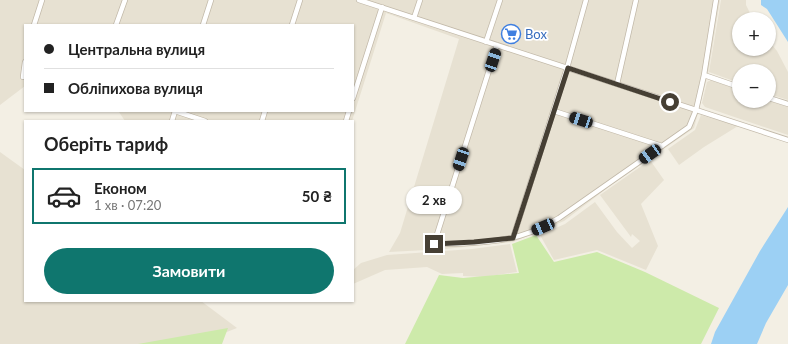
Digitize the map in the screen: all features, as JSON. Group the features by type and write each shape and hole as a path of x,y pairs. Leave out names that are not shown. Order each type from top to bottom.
{"street":[{"path":"34,24 42,0"},
{"path":"116,24 125,0"},
{"path":"203,24 210,0"},
{"path":"292,24 300,0"},
{"path":"359,0 788,140"},
{"path":"414,18 420,0"},
{"path":"486,42 500,0"},
{"path":"513,238 568,68 586,0"},
{"path":"617,84 636,0"},
{"path":"497,45 434,244 513,238 543,227 559,218 689,127 696,110 704,75 716,0"},
{"path":"354,93 356,82 382,7"},
{"path":"23,76 24,69"},
{"path":"704,75 732,85"},
{"path":"776,100 788,104"},
{"path":"554,111 662,146"},
{"path":"178,112 202,120"}],"shaded area":[{"path":"0,0 720,0 708,74 694,128 610,186 564,221 513,242 445,249 389,252 400,233 459,39 386,13 352,120 124,120 119,112 354,112 354,24 24,24 24,87 0,105"},
{"path":"721,0 746,0 746,5 750,12 732,12 732,56 776,56 776,50 788,72 788,100 776,96 776,64 732,64 732,80 709,72"},
{"path":"711,80 732,88 732,108 776,108 776,103 788,107 788,135 705,107 702,103 707,82"},
{"path":"701,115 738,126 704,147 679,165 668,149 695,130"},
{"path":"0,152 24,169 24,302 202,302 237,328 196,344 0,344"},
{"path":"650,160 664,180 641,204 658,246 646,270 597,250 554,260 540,235 565,224 595,202 617,232 632,248 640,241 632,234 631,237 600,195"},
{"path":"510,244 517,272 484,277 463,276 463,273 442,274 427,267 385,270 354,284 354,269 361,263 387,255 472,249"}],"green space":[{"path":"536,235 554,262 597,252 645,272 719,308 701,344 405,344 439,275 463,278 519,273 512,244"},
{"path":"228,328 222,344 138,344"}],"water":[{"path":"761,0 788,0 788,42 776,23 776,12 769,12 761,5"},
{"path":"788,207 788,285 766,323 757,344 711,344 715,332 760,251"}],"place":[{"name":"Box","path":"511,34"}],"route":[{"path":"434,244 513,238 568,68 670,102"}]}
